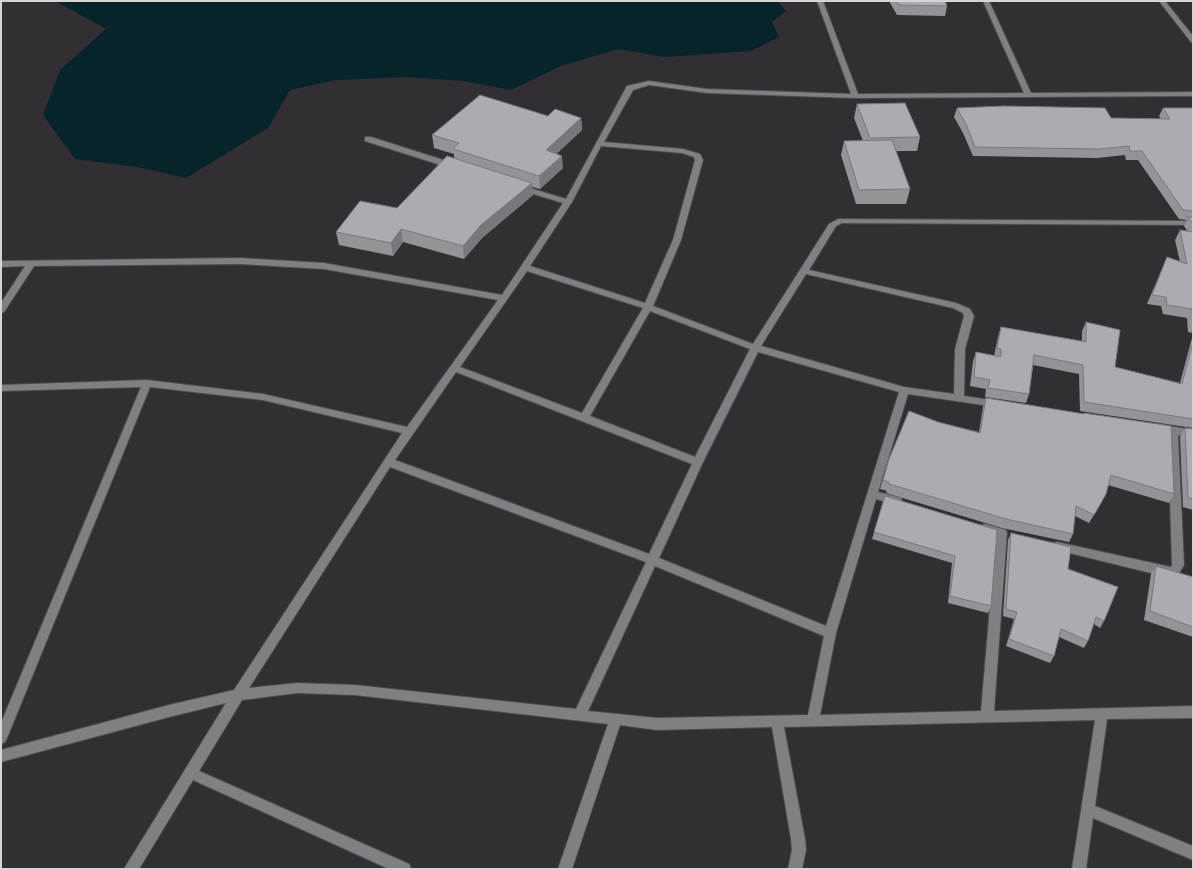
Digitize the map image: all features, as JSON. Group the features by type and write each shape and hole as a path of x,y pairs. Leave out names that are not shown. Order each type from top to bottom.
{"street":[{"path":"820,1 855,96"},
{"path":"986,1 1028,94"},
{"path":"1162,1 1193,41"},
{"path":"131,869 238,695 408,431 504,298 568,202 630,88 649,83 707,91 855,96 1193,94"},
{"path":"368,139 464,170"},
{"path":"584,418 648,307 677,240 699,160 697,156 683,151 599,144"},
{"path":"509,184 568,202"},
{"path":"580,715 698,462 755,348 833,224 841,221 1193,223"},
{"path":"1,264 240,261 324,266 504,298"},
{"path":"1,310 31,264"},
{"path":"524,267 648,307 755,348 904,390 1005,405"},
{"path":"803,271 956,306 967,311 969,316 960,349 959,398"},
{"path":"454,368 698,462"},
{"path":"1,388 147,383 263,396 408,431"},
{"path":"1,738 147,383"},
{"path":"813,721 830,633 904,390"},
{"path":"1150,427 1193,434"},
{"path":"1173,430 1178,565 1174,572"},
{"path":"388,462 652,560 830,633"},
{"path":"872,494 910,505"},
{"path":"971,524 1005,534 987,717"},
{"path":"1047,544 1187,576"},
{"path":"1,756 169,711 238,695 297,688 355,690 657,724 1193,712"},
{"path":"1079,869 1102,714"},
{"path":"565,869 616,720"},
{"path":"777,722 798,839 799,850 795,869"},
{"path":"190,773 404,869"},
{"path":"1088,809 1193,853"}],"water":[{"path":"55,1 777,1 786,11 772,22 779,37 751,51 665,57 618,49 561,66 511,90 464,81 405,77 336,80 290,90 268,128 186,178 138,167 75,159 43,115 60,70 106,29"}],"building":[{"path":"897,1 945,1 947,6 899,5"},
{"path":"480,95 548,116 555,109 581,118 546,150 562,156 539,176 453,149 459,143 432,135"},
{"path":"905,103 920,137 870,138 857,104"},
{"path":"1004,106 1105,108 1111,118 1170,119 1163,108 1193,108 1193,211 1183,210 1142,151 1130,151 1129,146 1100,149 975,147 966,124 957,108"},
{"path":"892,140 910,189 859,190 844,141"},
{"path":"447,156 532,183 481,225 463,246 401,229 391,243 336,232 360,201 397,208"},
{"path":"1188,217 1193,217 1193,224"},
{"path":"1180,230 1193,232 1193,323 1192,309 1167,305 1166,297 1152,295 1167,257 1187,264"},
{"path":"1086,322 1120,330 1115,367 1182,384 1193,342 1193,419 1084,402 1083,365 1034,355 1029,394 988,388 990,380 974,377 976,352 1001,357 1001,349 997,348 1001,327 1086,342"},
{"path":"986,398 1171,426 1174,494 1111,475 1106,494 1094,515 1076,506 1073,534 1006,519 889,484 889,482 883,480 889,459 909,411 938,422 980,433"},
{"path":"1185,428 1193,429 1193,499 1188,498"},
{"path":"885,496 997,530 991,606 950,596 955,556 874,532"},
{"path":"1011,533 1071,547 1068,569 1118,587 1104,621 1096,617 1088,641 1061,629 1054,656 1009,639 1017,612 1006,609"},
{"path":"1156,566 1193,577 1193,627 1150,611"}]}
